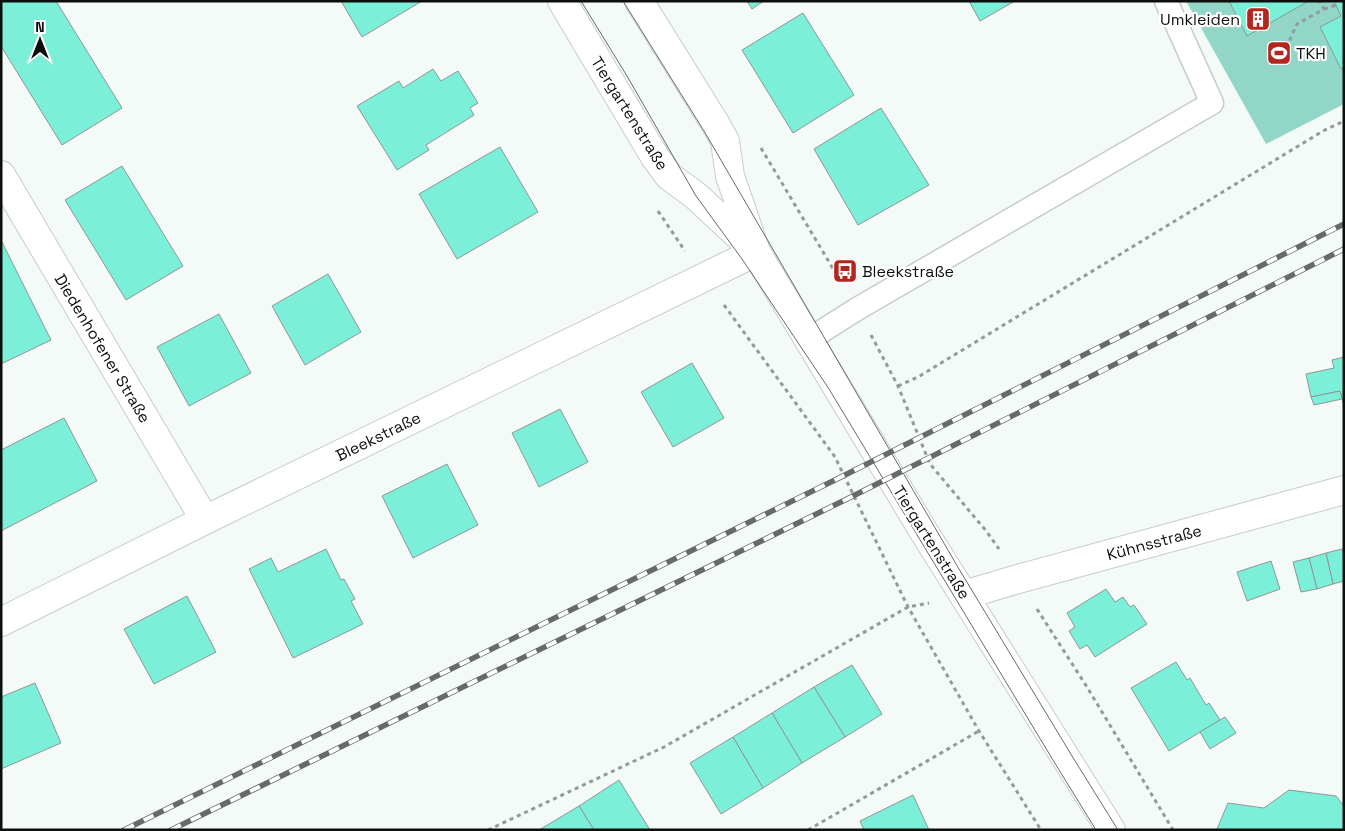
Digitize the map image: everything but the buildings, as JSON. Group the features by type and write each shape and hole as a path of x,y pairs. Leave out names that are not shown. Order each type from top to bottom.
{"street":[{"name":"Tiergartenstraße","path":"562,1 646,142 669,176 696,196 756,252"},
{"name":"Tiergartenstraße","path":"640,1 725,141 730,176 756,252 808,340 852,409 924,532 1111,830"},
{"name":"Diedenhofener Straße","path":"1,175 205,520"},
{"name":"Bleekstraße","path":"1,622 205,520 756,252"},
{"name":"Kühnsstraße","path":"964,595 1344,490"}],"lane":[{"path":"808,340 857,309 1212,104 1166,1"}],"path":[{"path":"1319,1 1324,10"},
{"path":"1283,55 1296,24 1336,4"},
{"path":"898,386 918,377 1323,131 1344,121"},
{"path":"758,143 857,309 898,386 930,464 987,532 1087,688 1173,830"},
{"path":"653,204 704,278 834,457 908,607 979,731 1042,830"},
{"path":"488,830 664,747 908,607"},
{"path":"808,830 979,731"}],"green space":[{"name":"TKH","path":"1186,1 1344,1 1344,104 1266,144"}],"tram line":[{"path":"581,1 627,76 696,196 742,259 829,389 1096,830"},
{"path":"623,1 704,131 959,569 1118,830"}],"railway":[{"path":"124,830 839,478 1344,224"},
{"path":"171,830 849,498 1344,249"}],"place":[{"name":"Umkleiden","path":"1258,19"},
{"name":"TKH","path":"1279,53"},
{"name":"Bleekstraße","path":"845,271"}]}
